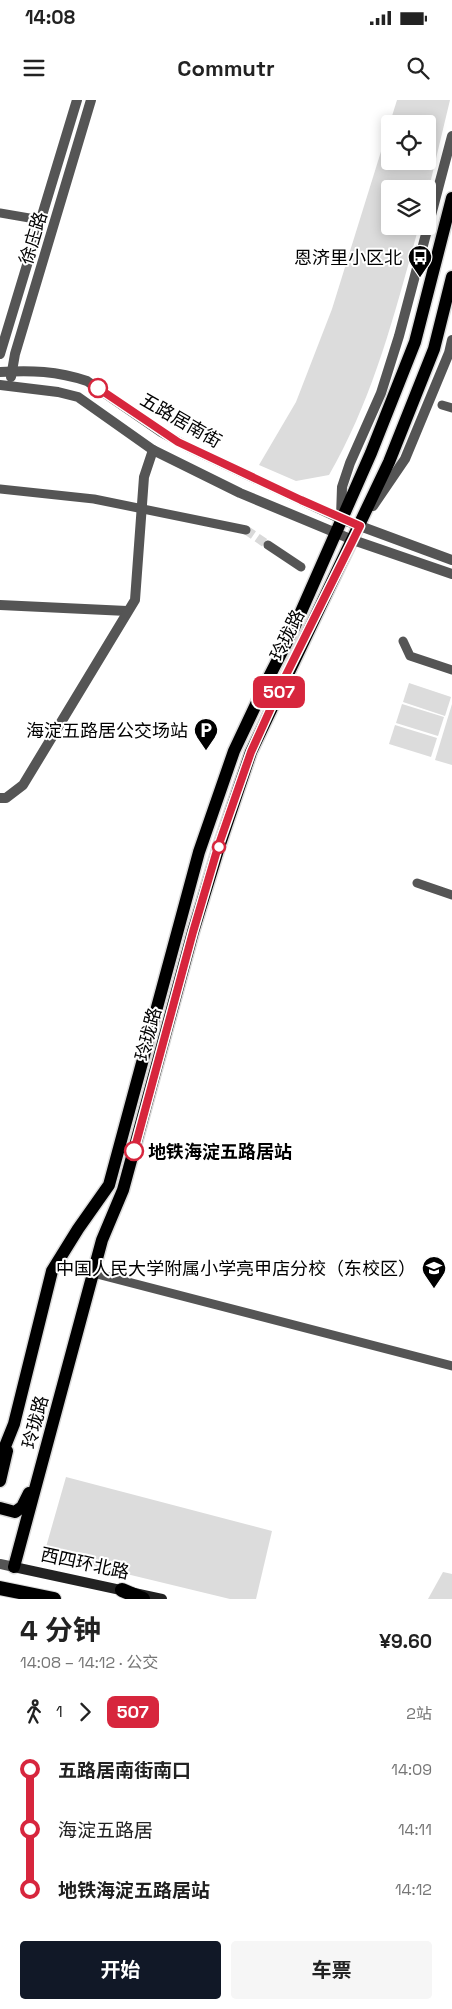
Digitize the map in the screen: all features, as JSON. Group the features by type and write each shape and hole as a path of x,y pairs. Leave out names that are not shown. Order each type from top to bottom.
{"highway":[{"path":"0,1588 54,1599"},
{"path":"122,1590 143,1599"}],"main road":[{"name":"玲珑路","path":"0,1458 14,1424 52,1271 78,1229 109,1185 199,852 234,751 293,630 336,533 415,342 452,198"},
{"name":"玲珑路","path":"14,1567 102,1240 124,1190 193,932 218,847 251,752 284,679 360,526 389,462 434,348 452,277"},
{"path":"0,1481 14,1424"},
{"path":"0,1508 15,1512 22,1507 40,1471"},
{"name":"西四环北路","path":"14,1567 162,1599"}],"street":[{"name":"徐庄路","path":"0,354 77,100"},
{"name":"徐庄路","path":"5,385 12,371 18,345 92,100"},
{"name":"玲珑路","path":"341,519 342,488 350,463 380,393 399,336 452,136"},
{"path":"0,213 41,220"},
{"name":"玲珑路","path":"360,526 405,459 449,352 452,340"},
{"name":"五路居南街","path":"0,372 34,370 74,377 87,382 178,442 341,519 452,560"},
{"name":"五路居南街","path":"5,385 58,392 78,397 153,450 240,493 353,540 452,574"},
{"path":"442,405 452,408"},
{"path":"0,798 6,798 23,784 135,600 144,477 153,450"},
{"path":"0,489 94,499 246,530"},
{"path":"268,545 301,567"},
{"path":"0,605 127,611"},
{"path":"403,641 410,656 452,670"},
{"path":"417,883 452,895"},
{"path":"93,1273 452,1366"},
{"name":"西四环北路","path":"0,1564 14,1567"}],"shaded area":[{"path":"397,100 450,100 436,159 436,115 392,115"},
{"path":"381,151 381,170 433,170 431,180 381,180 381,235 416,235 371,385 345,445 329,475 296,481 259,465 296,402 332,309"},
{"path":"409,683 451,697 445,716 403,702"},
{"path":"402,704 444,717 438,736 396,723"},
{"path":"452,704 452,765 435,760"},
{"path":"395,725 437,738 431,757 389,744"},
{"path":"66,1477 272,1531 256,1599 230,1599 44,1554"},
{"path":"443,1572 452,1574 452,1599 428,1599"}],"tunnel":[{"path":"246,530 268,545"}],"bus line":[{"name":"507","path":"98,388 178,442 341,519 360,526 284,679 251,752 218,847 193,932 134,1151"}],"place":[{"name":"恩济里小区北","path":"420,278"},
{"name":"海淀五路居公交场站","path":"206,751"},
{"name":"地铁海淀五路居站","path":"134,1151"},
{"name":"中国人民大学附属小学亮甲店分校（东校区）","path":"434,1289"}]}
